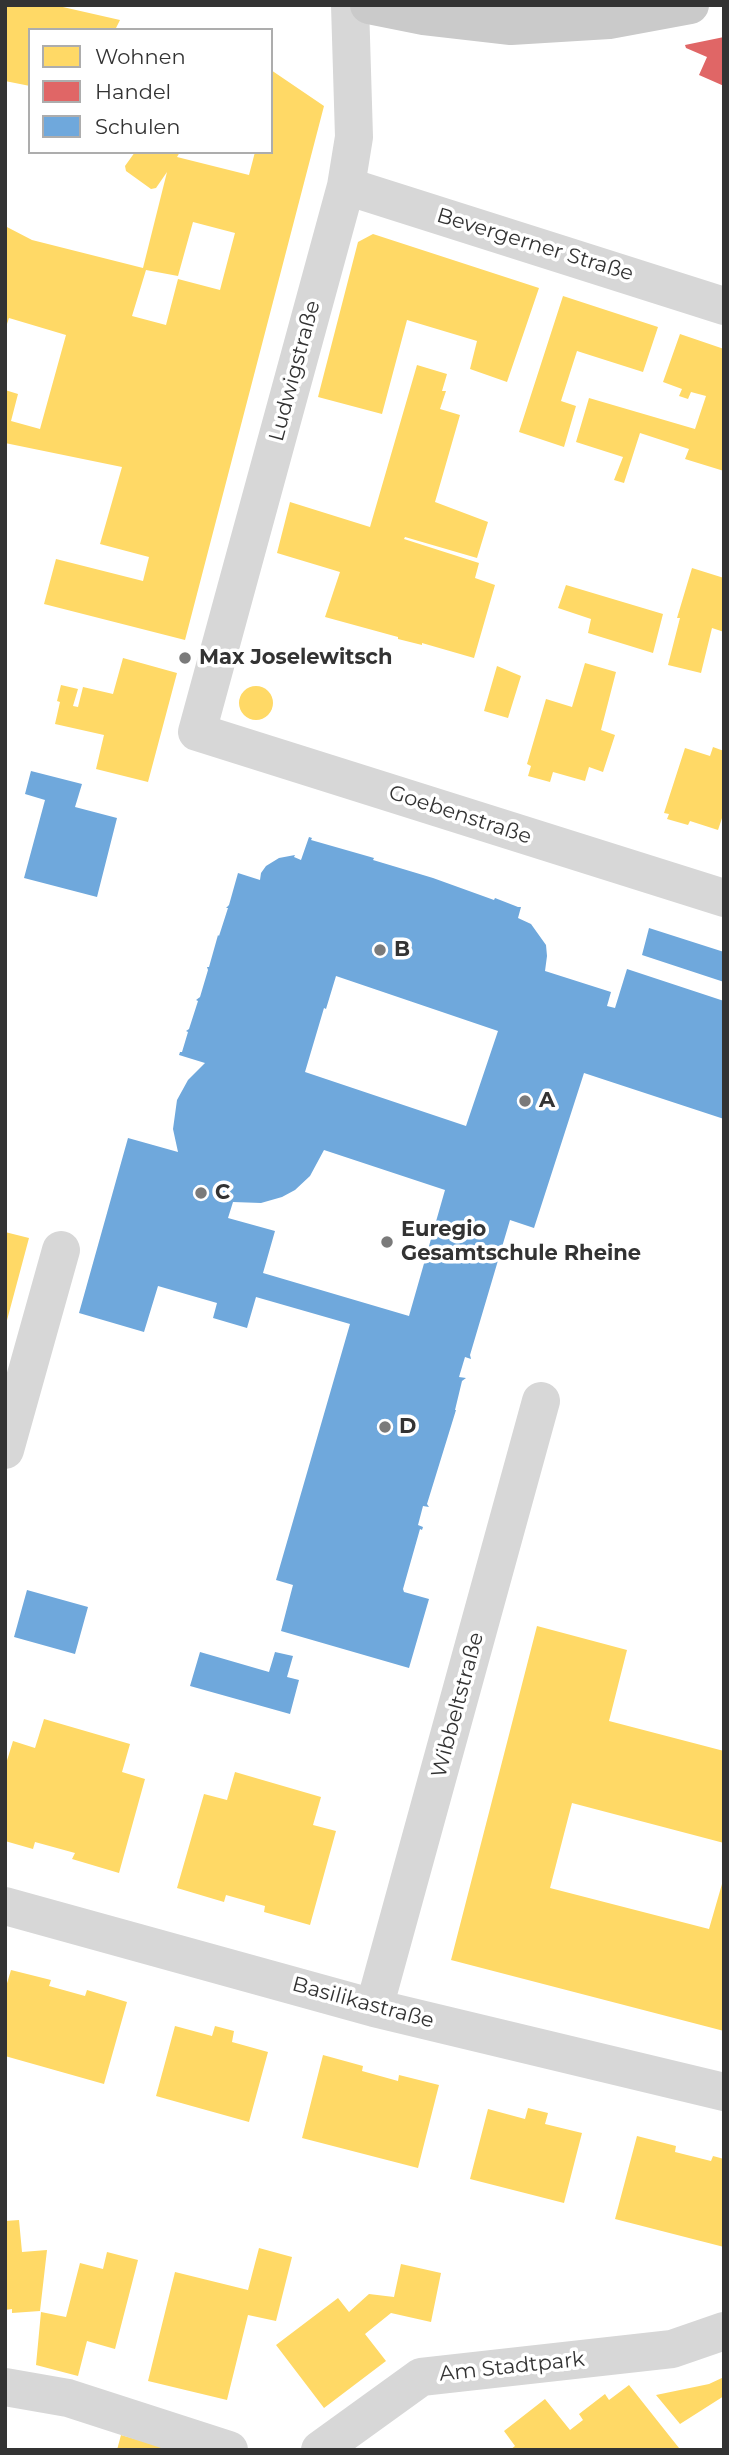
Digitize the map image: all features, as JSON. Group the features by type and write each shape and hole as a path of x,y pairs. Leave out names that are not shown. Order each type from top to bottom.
{"main road":[{"path":"369,5 424,16 510,26 610,20 690,5"}],"street":[{"name":"Ludwigstraße","path":"197,732 346,186 354,137 350,5"},
{"name":"Bevergerner Straße","path":"346,186 724,306"},
{"name":"Goebenstraße","path":"197,732 724,898"},
{"path":"5,1450 61,1250"},
{"name":"Wibbeltstraße","path":"374,2008 541,1401"},
{"name":"Basilikastraße","path":"5,1906 374,2008 724,2092"},
{"name":"Am Stadtpark","path":"320,2450 421,2377 672,2349 724,2331"},
{"path":"5,2387 68,2398 229,2450"}],"building: Wohnen":[{"path":"5,5 54,5 120,20 116,28 28,28 28,86 5,81"},
{"path":"273,71 324,106 185,640 44,604 56,559 143,581 149,557 100,544 122,467 5,443 5,390 18,394 11,421 40,429 66,335 9,318 5,330 5,226 32,240 143,268 167,172 156,188 151,189 126,171 125,166 134,154 179,154 177,157 249,175 254,154 273,154","holes":["193,222 235,233 220,290 178,279 166,325 132,316 146,270 178,276"]},
{"path":"373,234 539,288 507,382 470,369 477,341 407,320 382,414 318,397 358,242"},
{"path":"563,296 658,327 643,372 577,351 561,401 576,406 564,447 519,432"},
{"path":"680,334 724,349 724,471 685,459 689,449 640,433 624,483 614,480 623,457 576,442 589,398 695,429 706,396 691,392 688,399 679,396 682,389 663,382"},
{"path":"417,365 447,374 442,391 446,391 440,409 460,415 435,502 488,522 477,558 405,537 404,539 479,563 475,578 495,585 474,658 325,617 340,572 277,553 290,502 370,527"},
{"path":"692,568 724,578 724,632 712,628 701,673 668,665 680,618 677,618"},
{"path":"566,585 663,614 653,653 588,633 591,619 558,608"},
{"path":"123,658 177,673 148,782 96,769 104,735 55,724 61,685 78,689 73,706 78,707 83,687 113,694"},
{"path":"585,663 616,672 601,730 615,735 603,772 589,767 585,781 553,772 550,782 528,776 531,766 527,764 546,699 572,707"},
{"path":"497,666 521,676 508,718 484,711"},
{"path":"256,686 268,691 273,703 268,715 256,720 244,715 239,703 244,691"},
{"path":"713,747 724,751 724,812 718,830 690,821 688,825 667,819 669,814 664,813 685,748 710,756"},
{"path":"5,1232 29,1238 6,1324 5,1324"},
{"path":"537,1626 627,1650 609,1721 724,1751 724,1843 572,1803 550,1888 709,1929 724,1877 724,2031 451,1960"},
{"path":"44,1719 130,1744 122,1772 145,1779 119,1873 72,1859 75,1853 35,1842 33,1849 5,1841 5,1767 13,1741 35,1748"},
{"path":"235,1772 321,1797 313,1825 336,1831 310,1925 264,1912 265,1906 226,1895 224,1902 177,1888 204,1794 227,1800"},
{"path":"11,1970 51,1980 49,1986 85,1996 87,1990 127,2002 104,2084 5,2056 5,1990"},
{"path":"175,2026 212,2036 215,2026 234,2031 232,2042 268,2052 249,2122 156,2096"},
{"path":"323,2055 363,2066 362,2071 398,2081 399,2075 439,2085 418,2168 302,2138"},
{"path":"528,2108 548,2113 545,2124 582,2133 564,2203 470,2179 488,2109 525,2119"},
{"path":"637,2136 676,2146 675,2152 711,2161 713,2156 724,2159 724,2247 615,2219"},
{"path":"19,2220 22,2252 47,2250 40,2311 12,2313 12,2309 5,2310 5,2221"},
{"path":"259,2248 292,2257 276,2321 248,2315 227,2400 148,2381 175,2272 248,2290"},
{"path":"107,2252 138,2260 115,2349 87,2341 78,2376 36,2365 41,2312 66,2317 80,2263 103,2269"},
{"path":"401,2264 441,2273 431,2322 391,2313 365,2334 386,2361 324,2408 276,2345 338,2298 349,2312 369,2294 394,2297"},
{"path":"724,2377 724,2396 680,2424 656,2395 709,2384"},
{"path":"629,2385 679,2448 677,2450 510,2450 515,2446 504,2431 545,2399 570,2430 583,2420 579,2414 605,2394 609,2400"},
{"path":"121,2435 163,2447 163,2450 117,2450"}],"building: Handel":[{"path":"724,37 724,86 699,75 707,57 686,48 685,45"}],"building: Schulen":[{"path":"31,771 82,784 75,807 117,818 97,897 24,878 45,800 25,794"},
{"path":"309,837 311,840 521,907 518,918 531,924 546,945 545,971 611,992 607,1006 615,1008 627,969 724,1001 724,1119 584,1073 534,1228 510,1220 471,1359 465,1357 459,1377 466,1378 462,1381 456,1410 427,1504 429,1507 423,1506 418,1525 423,1527 420,1529 403,1589 404,1592 429,1599 409,1668 281,1631 293,1585 276,1580 350,1324 256,1297 247,1328 213,1318 217,1303 158,1286 144,1332 79,1313 128,1138 178,1152 173,1129 177,1100 188,1080 205,1063 179,1055 238,873 260,880 266,866 279,858 295,855 294,857 301,860","holes":["336,976 498,1031 466,1126 305,1072","324,1150 445,1190 409,1316 263,1273 275,1231 228,1218 233,1202 261,1203 295,1190 310,1176"]},
{"path":"649,928 724,952 724,982 642,955"},
{"path":"27,1590 88,1607 75,1654 14,1637"},
{"path":"200,1652 269,1672 275,1652 293,1656 287,1677 299,1680 290,1714 190,1686"}],"place":[{"name":"Max Joselewitsch","path":"185,658"},
{"name":"B","path":"380,950"},
{"name":"A","path":"525,1101"},
{"name":"C","path":"201,1193"},
{"name":"Euregio Gesamtschule Rheine","path":"387,1242"},
{"name":"D","path":"385,1427"}]}
